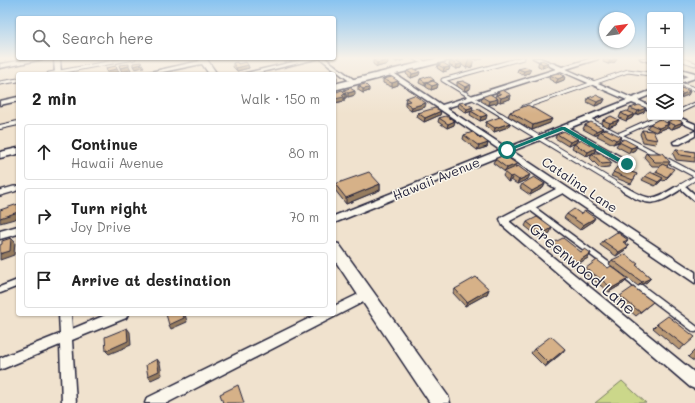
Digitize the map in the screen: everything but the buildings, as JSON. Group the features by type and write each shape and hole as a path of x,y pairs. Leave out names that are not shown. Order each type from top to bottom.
{"main road":[{"path":"336,86 375,77"},
{"path":"0,155 16,151"}],"street":[{"path":"347,77 354,82"},
{"name":"Catalina Lane","path":"396,77 507,150 695,278"},
{"path":"442,107 533,77"},
{"path":"579,77 647,107"},
{"path":"683,81 693,77"},
{"name":"Hawaii Avenue","path":"336,219 647,94"},
{"path":"0,103 16,99"},
{"path":"679,120 695,127"},
{"path":"563,128 627,164"},
{"path":"677,142 695,134"},
{"name":"Greenwood Lane","path":"564,190 505,219 506,224 695,382"},
{"path":"0,235 16,231"},
{"path":"336,251 441,403"},
{"path":"336,311 367,295"},
{"path":"65,316 69,403"},
{"path":"0,364 117,316"},
{"path":"152,403 326,316"}],"lane":[{"path":"455,77 443,80 639,198 659,200 695,178"},
{"path":"523,108 611,77"},
{"path":"0,83 16,80"},
{"path":"683,83 695,89"},
{"path":"683,110 695,104"},
{"path":"502,115 509,113"},
{"path":"587,119 695,175"},
{"path":"619,135 652,120"},
{"path":"0,127 16,123"},
{"path":"682,186 695,198"},
{"path":"0,193 16,189"},
{"path":"530,206 695,329"},
{"path":"0,290 16,285"}],"green space":[{"path":"622,381 646,403 595,403"}],"route":[{"path":"507,150 563,128 627,164"}]}
